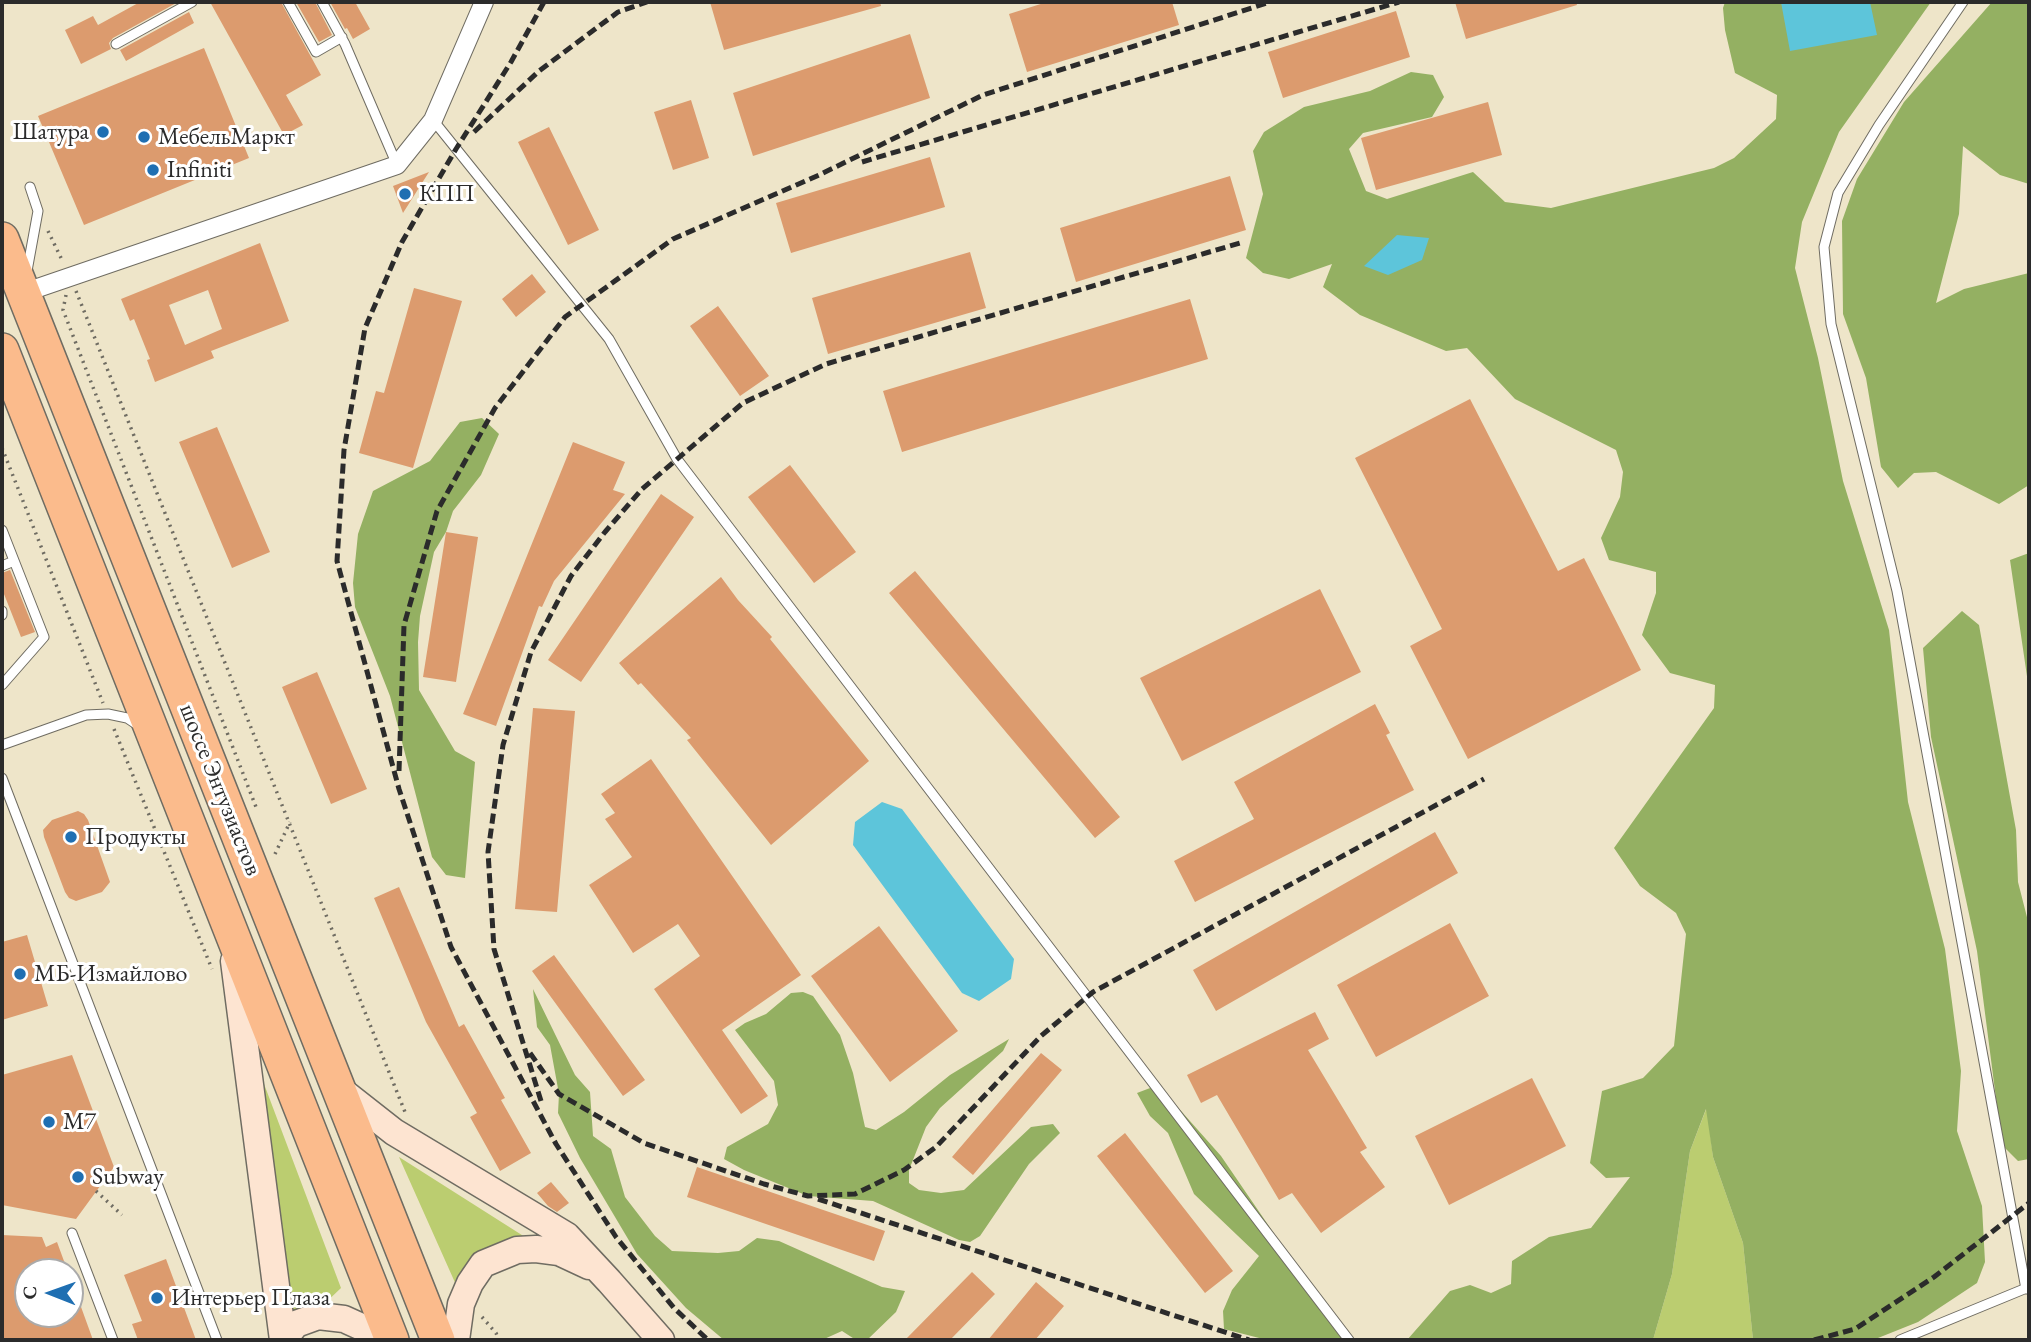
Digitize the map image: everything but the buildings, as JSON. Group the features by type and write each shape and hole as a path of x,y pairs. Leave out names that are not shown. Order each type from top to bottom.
{"highway":[{"name":"шоссе Энтузиастов","path":"2,239 438,1340"},
{"name":"шоссе Энтузиастов","path":"2,355 392,1340"}],"street":[{"path":"23,293 397,165 433,120 484,2"},
{"path":"229,928 283,1340"},
{"path":"338,1088 394,1132 512,1198 567,1236 609,1275 661,1340"},
{"path":"456,1340 461,1304 470,1283 483,1264 517,1250 537,1249 559,1252 609,1275"},
{"path":"283,1340 296,1324 318,1316 344,1319 375,1333 381,1340"}],"lane":[{"path":"117,44 192,2"},
{"path":"288,2 316,52 342,37"},
{"path":"322,2 342,37 397,165"},
{"path":"1900,1340 2028,1288 1897,591 1830,324 1824,247 1838,193 1879,125 1963,2"},
{"path":"433,120 609,339 677,459 1349,1340"},
{"path":"23,293 37,211 30,187"},
{"path":"2,530 44,637 2,685"},
{"path":"2,566 14,561"},
{"path":"2,745 86,715 108,714 127,718 154,737"},
{"path":"2,778 217,1340"},
{"path":"72,1233 113,1340"}],"path":[{"path":"37,211 70,276 406,1115 397,1107"},
{"path":"70,276 63,310 260,816"},
{"path":"2,448 215,978"},
{"path":"270,841 275,854 290,822"},
{"path":"96,1191 122,1215"},
{"path":"480,1314 499,1340"}],"green space":[{"path":"1725,2 1931,2 1839,132 1802,222 1795,268 1818,358 1843,481 1889,630 1908,802 1945,949 1961,1071 1957,1131 1982,1206 1985,1262 1977,1283 1918,1322 1873,1340 1753,1340 1743,1243 1713,1157 1706,1109 1690,1151 1672,1274 1653,1340 1407,1340 1450,1291 1470,1285 1491,1293 1511,1284 1512,1261 1549,1237 1591,1228 1630,1177 1606,1178 1590,1163 1602,1091 1643,1078 1674,1046 1686,934 1676,913 1640,886 1614,848 1714,708 1715,685 1670,673 1642,635 1656,593 1656,572 1609,560 1601,538 1620,497 1623,472 1616,450 1515,399 1467,348 1446,351 1360,315 1323,287 1332,264 1289,279 1263,273 1246,258 1263,194 1253,151 1264,132 1304,107 1370,91 1411,72 1433,75 1444,97 1432,117 1363,133 1349,149 1366,191 1387,199 1473,172 1505,202 1551,208 1714,168 1734,158 1776,119 1777,95 1735,73 1725,30"},
{"path":"1992,2 2029,2 2029,184 2000,175 1963,146 1959,214 1936,303 1964,289 2029,273 2029,485 1999,504 1936,472 1914,473 1898,488 1881,467 1866,378 1843,314 1842,221 1857,179 1904,102"},
{"path":"482,418 499,434 481,475 453,511 446,532 434,552 420,616 418,642 419,690 455,751 475,762 465,878 446,875 432,857 390,696 355,607 353,583 358,534 373,491 430,461 460,422"},
{"path":"2029,553 2029,690 2010,560"},
{"path":"1962,611 1979,625 2016,830 2018,882 2029,925 2029,1159 2018,1161 2002,1145 1977,951 1931,737 1923,648"},
{"path":"533,989 575,1075 590,1092 593,1136 611,1149 625,1197 655,1236 672,1251 718,1253 739,1251 757,1238 779,1241 882,1287 905,1291 896,1312 867,1340 856,1340 842,1331 822,1340 724,1340 686,1308 637,1254 580,1158 558,1113 559,1094 550,1045 537,1027"},
{"path":"803,992 813,996 840,1035 853,1073 865,1127 876,1130 904,1112 950,1075 1009,1039 1003,1051 940,1108 926,1127 909,1170 909,1183 919,1190 941,1193 964,1190 1031,1127 1053,1124 1060,1133 1029,1164 980,1236 970,1242 959,1240 873,1201 808,1196 724,1159 727,1147 768,1124 778,1105 774,1081 735,1030 766,1014 791,993"},
{"path":"258,1068 341,1288 320,1308 287,1318"},
{"path":"1158,1085 1221,1156 1340,1330 1357,1340 1267,1340 1224,1329 1223,1311 1232,1290 1259,1256 1194,1194 1168,1133 1150,1116 1137,1093"},
{"path":"1707,1107 1713,1157 1743,1243 1753,1340 1653,1340 1672,1274 1690,1151"},
{"path":"399,1157 525,1237 457,1287"}],"water":[{"path":"1781,2 1870,2 1877,35 1790,51"},
{"path":"1397,235 1429,238 1422,260 1388,275 1364,266"},
{"path":"882,802 902,809 1014,959 1011,979 979,1001 962,993 853,845 855,822"}],"railway":[{"path":"544,2 511,62 402,242 365,328 344,450 337,561 399,789 451,947 556,1144 616,1237 674,1308 708,1340"},
{"path":"474,132 539,71 618,12 647,2"},
{"path":"399,771 404,625 437,511 495,408 565,317 673,239 819,175 983,95 1270,2"},
{"path":"862,162 1399,2"},
{"path":"541,1101 494,949 488,852 503,745 531,652 571,576 605,532 642,489 743,403 826,364 1240,243"},
{"path":"530,1053 559,1094 644,1143 764,1184 808,1196 855,1194 904,1170 936,1147 1041,1036 1093,992 1484,779"},
{"path":"818,1199 1249,1340"},
{"path":"1814,1340 1855,1329 1934,1277 2029,1203"}],"place":[{"name":"Шатура","path":"103,132"},
{"name":"МебельМаркт","path":"144,137"},
{"name":"Infiniti","path":"153,170"},
{"name":"КПП","path":"405,194"},
{"name":"Продукты","path":"71,837"},
{"name":"МБ-Измайлово","path":"20,974"},
{"name":"М7","path":"49,1122"},
{"name":"Subway","path":"78,1177"},
{"name":"Интерьер Плаза","path":"157,1298"}]}
